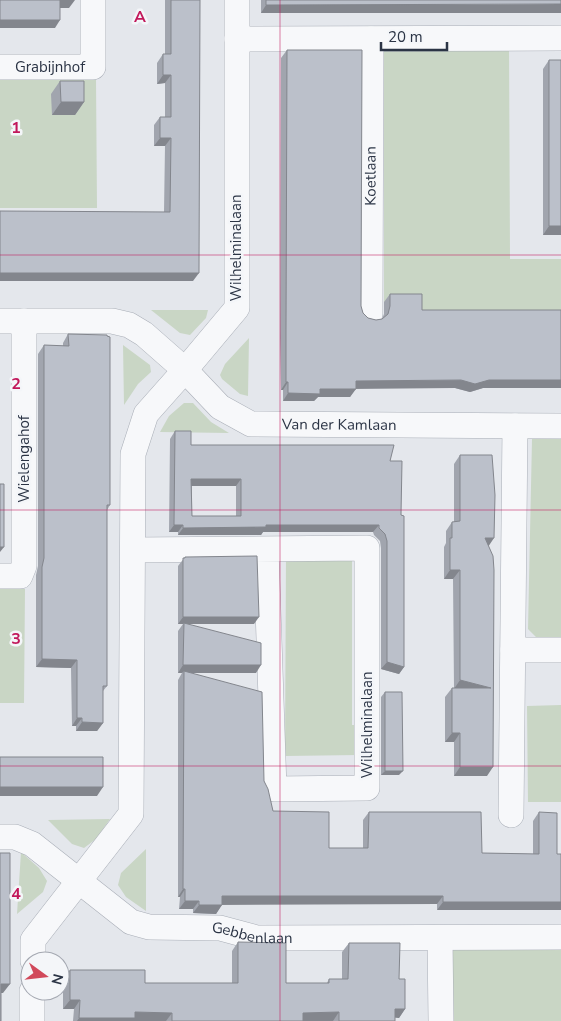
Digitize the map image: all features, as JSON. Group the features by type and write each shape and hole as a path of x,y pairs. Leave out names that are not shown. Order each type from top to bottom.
{"street":[{"name":"Grabijnhof","path":"0,67 93,67 93,0"},
{"name":"Wilhelminalaan","path":"33,951 33,940 131,814 132,454 146,414 237,308 237,0"},
{"path":"237,39 561,38"},
{"name":"Koetlaan","path":"370,314 371,39"},
{"name":"Wielengahof","path":"0,576 20,576 24,566 12,321 112,321 129,325 144,334 185,370"},
{"name":"Van der Kamlaan","path":"185,370 220,407 251,424 561,426"},
{"path":"511,815 515,426"},
{"name":"Wilhelminalaan","path":"133,550 367,548 367,788 274,789 266,549"},
{"path":"513,650 561,650"},
{"name":"Gebbenlaan","path":"0,837 15,837 32,844 132,922 149,926 220,928 257,938 561,937"},
{"path":"440,938 441,1021"},
{"path":"32,1001 32,1021"}],"green space":[{"path":"509,41 510,259 561,259 561,312 384,312 384,43"},
{"path":"0,78 96,79 97,208 0,208"},
{"path":"151,310 208,310 206,318 190,335 180,333"},
{"path":"249,338 248,396 240,394 222,379 220,375 225,364"},
{"path":"123,345 150,365 151,372 138,384 124,405"},
{"path":"184,403 193,403 211,422 229,433 160,432 169,416"},
{"path":"561,438 561,638 537,638 528,629 532,439"},
{"path":"286,554 352,554 352,725 358,725 358,755 285,756"},
{"path":"0,588 25,589 24,703 0,703"},
{"path":"561,705 561,802 528,802 527,706"},
{"path":"110,819 96,839 84,848 72,844 48,820"},
{"path":"146,849 146,911 126,897 118,885 121,873"},
{"path":"21,852 39,868 47,881 43,892 17,914"},
{"path":"450,944 561,944 561,1021 449,1021"}],"building":[{"path":"0,0 60,0 60,20 0,20"},
{"path":"171,0 200,0 199,273 0,273 0,211 170,212 171,138 160,138 160,117 171,117 171,75 163,75 163,54 171,54"},
{"path":"266,0 561,0 561,4 266,5"},
{"path":"287,50 362,50 361,306 363,313 368,318 382,319 388,314 390,294 422,294 422,310 561,310 561,380 489,380 475,384 461,380 356,381 356,389 320,389 320,394 288,393 288,382 286,382"},
{"path":"549,60 561,60 561,226 549,226"},
{"path":"60,81 84,81 84,102 61,102"},
{"path":"68,334 107,335 110,337 110,505 107,505 107,686 103,686 103,723 82,722 82,718 77,718 77,660 42,659 44,345 69,346"},
{"path":"175,431 191,431 191,445 394,445 390,461 402,461 401,515 404,516 404,667 387,662 387,541 379,525 266,525 266,527 183,528 183,525 174,525","holes":["191,479 241,479 241,516 192,516"]},
{"path":"460,455 492,455 495,495 494,538 485,538 493,556 494,570 493,767 460,767 460,733 452,733 452,688 491,688 460,680 460,570 450,570 450,538 452,538 452,522 460,521"},
{"path":"0,484 4,484 4,547 0,547"},
{"path":"257,556 259,617 183,617 183,558"},
{"path":"184,623 261,643 261,665 183,665"},
{"path":"184,671 262,692 264,781 268,789 273,811 329,812 329,848 368,848 369,812 481,812 482,853 539,854 539,812 557,813 557,854 561,854 561,902 443,902 443,896 222,896 222,905 199,905 199,901 185,901 185,889 183,889"},
{"path":"385,692 402,692 403,771 385,771"},
{"path":"0,757 103,757 103,787 0,787"},
{"path":"0,853 10,853 10,984 1,984 1,1021 0,1021"},
{"path":"238,942 286,943 286,983 329,983 329,979 348,979 349,943 400,943 399,979 405,979 405,1009 395,1009 395,1021 339,1021 339,1012 303,1013 303,1021 172,1021 172,1013 135,1012 135,1018 79,1018 80,1000 70,1000 70,970 145,970 145,983 238,983"}]}
